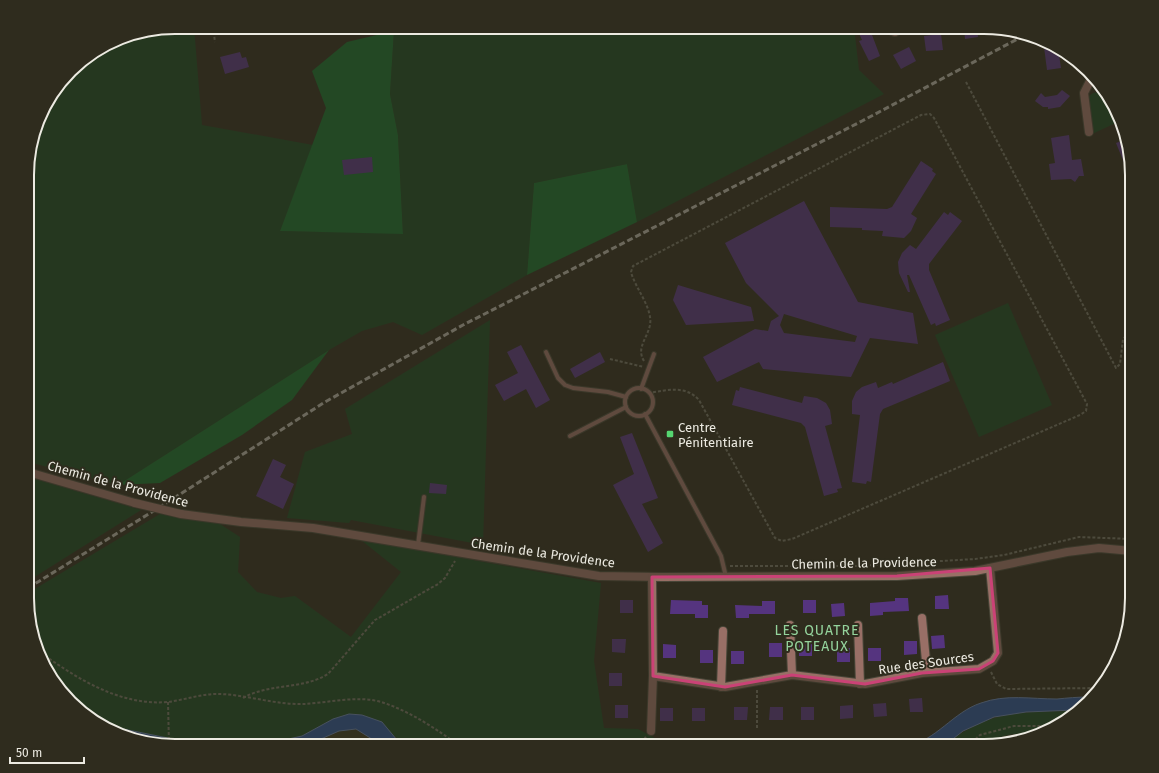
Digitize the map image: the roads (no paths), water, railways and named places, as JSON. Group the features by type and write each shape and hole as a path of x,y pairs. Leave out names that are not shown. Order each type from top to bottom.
{"street":[{"path":"1089,132 1084,93 1090,82"},
{"name":"Chemin de la Providence","path":"34,474 134,503 181,514 241,522 313,528 599,576 897,576 975,571 1067,552 1099,548 1125,550"},
{"name":"Rue des Sources","path":"653,676 721,687 792,675 860,684 927,672 979,669 992,661 998,653 990,568"},
{"path":"651,731 653,676 652,577"},
{"path":"922,618 927,672"},
{"path":"790,625 792,675"},
{"path":"858,625 860,684"},
{"path":"721,687 723,631"}],"lane":[{"path":"546,352 558,378 565,385 574,388 608,392 626,397"},
{"path":"641,389 654,354"},
{"path":"641,389 649,393 652,404 645,414 636,416 628,411 626,407 626,397 632,390 641,389"},
{"path":"570,436 626,407"},
{"path":"645,414 722,556 726,577"},
{"path":"418,545 424,496"}],"water":[{"path":"1085,697 1070,710 1026,712 994,717 963,731 953,739 925,739 936,733 971,707 990,700 1009,698 1057,699"},
{"path":"349,714 362,715 382,722 396,739 372,739 356,729 339,731 321,739 288,739 302,736 333,719"},
{"path":"123,729 173,739 157,738"}],"railway":[{"path":"34,584 160,507 325,402 463,325 862,121 1018,39"}],"place":[{"name":"Centre Pénitentiaire","path":"670,434"}],"district":[{"name":"LES QUATRE POTEAUX","path":"817,638"}]}
